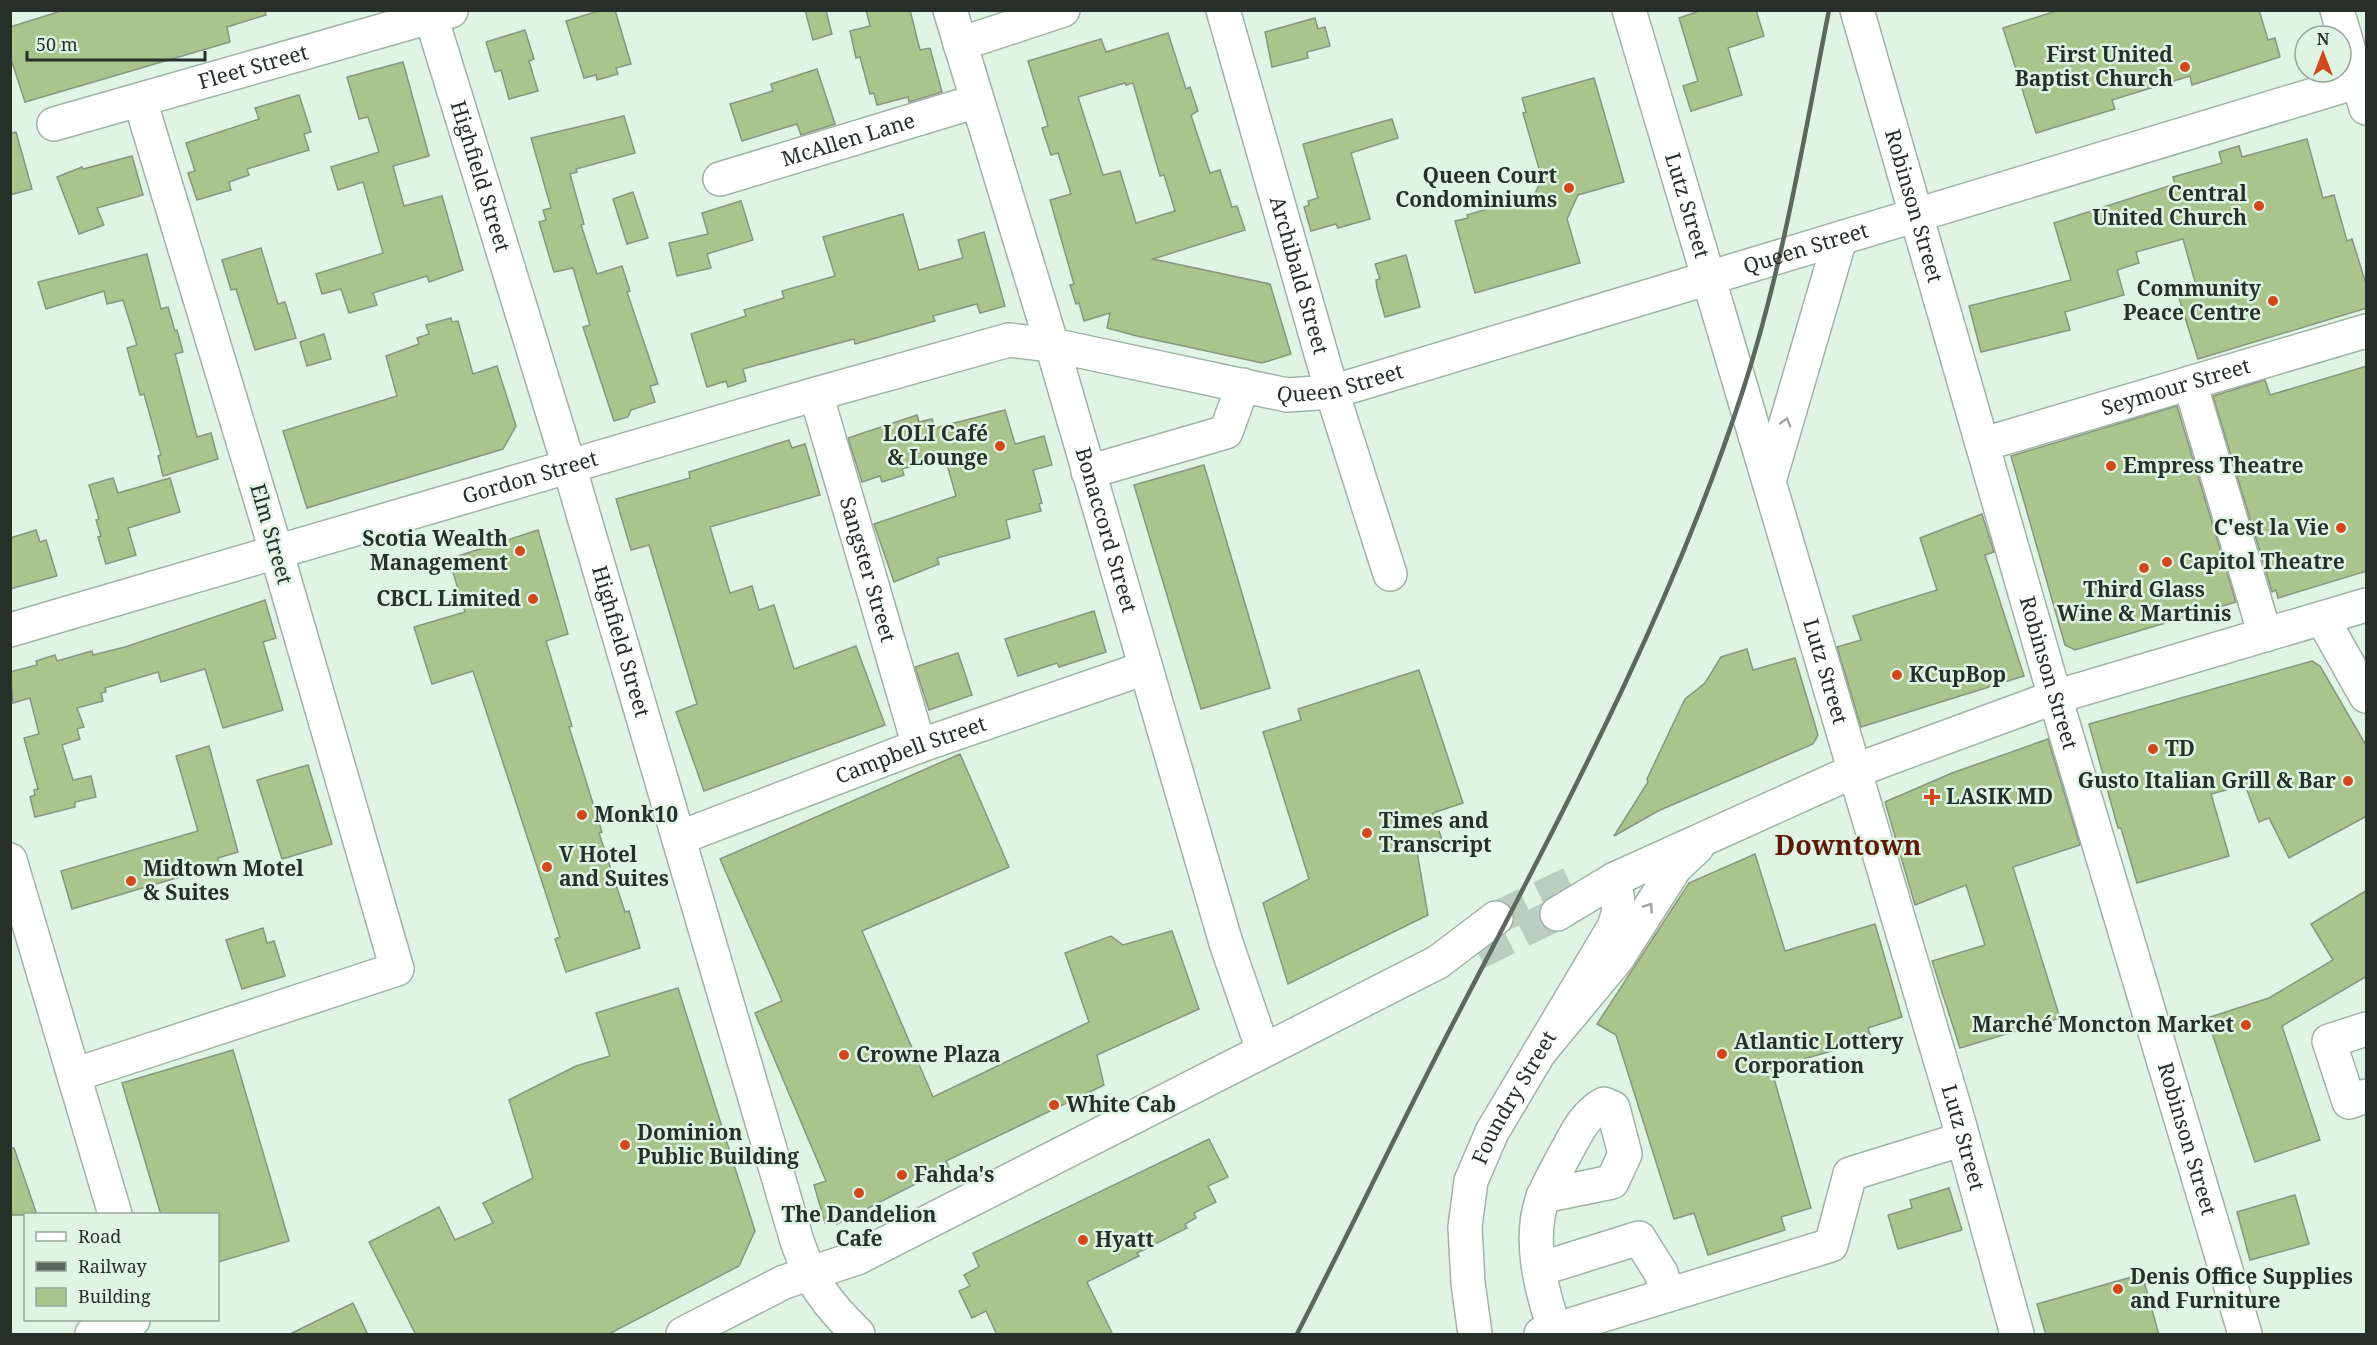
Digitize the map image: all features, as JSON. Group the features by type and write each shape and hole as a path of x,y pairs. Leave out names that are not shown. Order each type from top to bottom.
{"street":[{"name":"Bonaccord Street","path":"950,10 1052,345 1226,943 1263,1050"},
{"path":"960,44 1063,10"},
{"name":"Archibald Street","path":"1223,10 1332,392 1390,574"},
{"name":"Lutz Street","path":"1629,10 1770,478 1963,1139 2017,1335"},
{"name":"Robinson Street","path":"1857,10 1984,444 2055,697 2246,1335"},
{"path":"2337,10 2364,90"},
{"name":"Fleet Street","path":"54,124 437,13"},
{"name":"Highfield Street","path":"437,13 808,1274 830,1307 858,1335"},
{"name":"Queen Street","path":"1052,345 1287,395 1332,392 1710,279 1778,256 2364,90"},
{"name":"Elm Street","path":"74,1075 397,969 277,554 140,100"},
{"name":"McAllen Lane","path":"720,179 977,101"},
{"path":"1770,478 1840,239"},
{"name":"Seymour Street","path":"1984,444 2367,331"},
{"name":"Gordon Street","path":"10,630 277,554 816,394 1009,340 1052,345"},
{"path":"2190,383 2265,635"},
{"path":"1089,472 1226,432 1243,385"},
{"name":"Sangster Street","path":"816,394 919,746"},
{"path":"1557,914 1615,879 1854,771 2055,697 2367,605"},
{"path":"2322,618 2367,696"},
{"name":"Campbell Street","path":"679,838 919,746 1145,668"},
{"path":"1538,1054 1617,959 1675,868 1717,833"},
{"path":"10,860 114,1213"},
{"path":"1573,882 1615,879"},
{"name":"Foundry Street","path":"1475,1335 1468,1283 1465,1227 1471,1181 1492,1132 1614,927 1618,911 1615,879"},
{"path":"683,1335 784,1282 857,1258 1438,962 1496,918"},
{"path":"1438,962 1478,953"},
{"path":"2367,1029 2329,1041 2349,1102 2367,1096"},
{"path":"1543,1196 1537,1231 1548,1332 1831,1245 1850,1174 1963,1139"},
{"path":"1540,1269 1639,1238 1661,1273 1668,1295"},
{"path":"92,1335 130,1321"}],"building":[{"path":"64,10 265,10 266,15 227,27 230,42 25,102 10,56 10,27"},
{"path":"602,10 615,10 631,64 616,68 618,74 597,80 596,75 584,78 566,21"},
{"path":"805,10 826,10 832,34 813,40"},
{"path":"866,10 910,10 920,50 930,48 942,92 909,102 908,97 877,105 874,93 870,94 860,57 856,58 850,31 870,26"},
{"path":"1702,10 1756,10 1764,36 1728,48 1742,95 1691,111 1683,86 1698,81 1679,18"},
{"name":"First United Baptist Church","path":"2059,10 2259,10 2268,40 2275,38 2280,57 2192,85 2190,76 2112,100 2115,109 2036,133 2003,28"},
{"path":"1315,18 1318,29 1325,27 1330,46 1307,52 1308,58 1272,67 1265,32"},
{"path":"525,30 534,59 529,61 538,91 509,99 501,70 495,72 486,42"},
{"path":"1168,33 1186,89 1190,87 1198,111 1191,115 1210,173 1220,170 1232,207 1237,206 1245,230 1153,259 1270,284 1291,354 1262,363 1107,328 1110,313 1084,321 1079,303 1076,304 1070,285 1074,284 1050,200 1071,194 1058,153 1051,155 1042,128 1048,126 1028,61 1101,39 1106,52","holes":["1125,83 1126,85 1133,83 1160,176 1164,175 1175,211 1136,223 1120,171 1103,175 1078,97"]},
{"path":"403,62 429,156 393,166 404,206 442,196 463,270 429,282 427,276 373,293 377,305 349,313 341,289 322,294 316,274 383,253 363,182 338,190 331,167 379,152 368,117 359,119 347,77"},
{"path":"817,69 835,124 801,135 797,124 742,141 730,104 773,91 771,84"},
{"name":"Queen Court Condominiums","path":"1594,78 1624,182 1578,195 1567,219 1580,263 1475,293 1455,221 1468,218 1467,215 1534,195 1542,179 1523,113 1526,112 1522,98"},
{"path":"299,95 311,132 304,134 309,150 247,169 249,175 229,182 231,190 197,200 188,173 195,171 186,143 259,119 255,108"},
{"path":"624,116 635,153 576,169 577,172 570,174 584,224 581,225 597,274 622,266 630,291 627,292 658,384 650,386 655,402 631,410 628,417 614,421 583,327 590,325 573,268 554,272 539,222 546,220 543,210 551,208 531,138"},
{"path":"1392,119 1398,138 1351,153 1370,219 1338,228 1336,224 1311,231 1304,207 1309,205 1308,201 1318,198 1303,144"},
{"path":"16,132 32,189 10,195 10,133"},
{"path":"2307,139 2323,198 2334,195 2347,241 2352,239 2367,287 2367,308 2198,359 2178,295 2197,289 2183,239 2136,252 2139,263 2117,270 2124,295 2065,312 2070,330 1981,352 1969,306 2071,280 2054,223 2175,184 2173,177 2222,163 2219,152 2239,146 2242,157"},
{"path":"132,156 143,195 97,208 104,225 79,234 57,177 82,167 83,169"},
{"path":"633,192 648,238 627,244 613,199"},
{"path":"741,201 753,240 707,254 711,268 677,276 669,243 708,234 702,213"},
{"path":"903,214 919,270 963,258 958,240 984,232 1005,306 980,313 977,304 933,316 935,321 855,344 854,339 743,369 746,381 728,387 726,381 707,387 691,334 746,316 744,310 784,298 782,291 835,276 823,237"},
{"path":"261,248 278,304 285,302 296,338 255,350 236,289 231,290 222,260"},
{"path":"147,254 161,309 168,307 175,331 177,330 183,352 175,354 197,437 211,433 218,459 163,476 158,456 161,455 144,394 140,395 127,348 137,345 123,300 107,304 104,291 46,309 38,282"},
{"path":"1406,255 1420,307 1385,317 1377,288 1376,280 1380,279 1375,264"},
{"path":"451,318 452,322 458,321 473,374 497,366 516,426 503,449 307,508 283,431 397,396 386,356 419,344 417,338 429,334 426,325"},
{"path":"324,334 331,359 307,366 300,342"},
{"path":"2367,366 2367,571 2278,598 2276,590 2272,592 2213,396 2265,380 2270,395"},
{"path":"2177,406 2236,602 2075,650 2065,645 2011,456"},
{"path":"1005,410 1015,444 1044,436 1052,465 1033,470 1042,503 1039,504 1041,511 1006,520 1010,538 937,558 939,564 894,582 874,524 956,496 945,457 902,469 904,475 882,482 880,476 862,482 848,438 917,415 919,422 932,419 935,428"},
{"path":"789,440 792,448 805,444 820,495 710,527 730,593 752,586 759,610 774,605 794,669 856,646 885,725 704,791 676,712 697,704 649,545 631,550 616,499 690,478 689,472"},
{"path":"1204,465 1270,688 1201,709 1134,485"},
{"path":"113,478 118,493 170,478 180,512 128,528 136,555 106,564 98,537 101,536 96,520 99,519 89,485"},
{"path":"1982,514 1994,552 1985,555 2024,676 1861,727 1837,647 1861,640 1853,616 1937,590 1920,538"},
{"path":"36,530 40,542 46,540 57,576 10,589 10,538"},
{"path":"538,530 568,634 546,641 572,726 569,727 602,832 599,833 625,912 629,911 640,948 566,972 555,939 560,937 473,671 432,684 414,627 465,612 449,559"},
{"path":"265,600 276,638 263,642 283,710 223,728 205,669 161,682 158,672 105,688 106,692 101,693 103,701 77,708 84,727 77,729 80,739 62,745 73,780 91,776 96,797 75,802 75,807 35,817 30,797 35,795 34,790 38,789 24,738 39,734 30,698 13,703 10,672 37,665 36,661 55,655 57,661 92,651 93,655 125,647"},
{"path":"1094,611 1106,652 1059,667 1057,663 1018,676 1005,639"},
{"path":"1747,649 1753,670 1795,658 1818,735 1813,744 1658,811 1614,836 1648,782 1647,779 1685,699 1705,683 1721,657"},
{"path":"958,653 972,695 929,710 915,667"},
{"path":"2312,661 2320,666 2367,747 2367,816 2289,858 2269,818 2259,822 2245,785 2211,794 2229,856 2137,883 2121,828 2118,828 2089,724"},
{"name":"Times and Transcript","path":"1419,670 1463,803 1433,813 1443,843 1417,852 1428,915 1288,984 1263,903 1309,879 1263,732 1301,720 1298,709"},
{"path":"2048,739 2080,845 2013,867 2060,1018 1960,1048 1932,961 1985,945 1966,885 1915,905 1885,802 1952,773"},
{"path":"209,746 238,852 218,858 220,865 72,909 61,871 198,831 176,756"},
{"path":"960,754 1009,867 862,931 933,1097 1089,1022 1065,953 1111,936 1123,945 1172,931 1199,1009 1097,1055 1104,1085 946,1161 949,1167 837,1224 835,1220 825,1223 814,1185 826,1181 755,1013 782,1001 720,859"},
{"path":"308,765 332,844 282,859 257,780"},
{"name":"Atlantic Lottery Corporation","path":"1755,854 1785,951 1875,924 1902,1017 1868,1028 1872,1040 1771,1068 1811,1208 1781,1217 1785,1230 1708,1255 1694,1213 1674,1219 1616,1035 1597,1024 1689,883"},
{"name":"Marché Moncton Market","path":"2367,890 2367,976 2282,1026 2320,1140 2255,1162 2207,1018 2269,998 2333,960 2311,924"},
{"path":"263,928 267,943 274,941 285,976 242,989 226,940"},
{"name":"Dominion Public Building","path":"678,988 755,1231 739,1266 607,1335 416,1335 369,1242 439,1207 455,1240 493,1223 483,1203 533,1178 509,1100 576,1066 610,1056 596,1013"},
{"path":"233,1050 289,1241 219,1262 219,1213 160,1213 122,1083"},
{"name":"Hyatt","path":"1209,1139 1228,1177 1208,1186 1216,1202 1194,1213 1196,1218 1185,1224 1187,1228 1137,1253 1139,1256 1087,1282 1113,1335 997,1335 986,1311 972,1318 959,1291 970,1286 964,1275 979,1267 973,1253"},
{"path":"10,1148 14,1148 36,1213 10,1215"},
{"path":"1949,1188 1962,1230 1898,1249 1888,1215 1912,1208 1910,1200"},
{"path":"2295,1195 2309,1244 2250,1260 2237,1212"},
{"name":"Denis Office Supplies and Furniture","path":"2142,1274 2159,1335 2046,1335 2037,1304"},
{"path":"353,1303 368,1335 288,1335"}],"tunnel":[{"path":"1496,918 1573,882"},
{"path":"1478,953 1557,914"}],"railway":[{"path":"1297,1334 1438,1052 1577,784 1650,629 1684,550 1743,390 1770,297 1792,202 1829,10"}],"place":[{"name":"First United Baptist Church","path":"2185,67"},
{"name":"Queen Court Condominiums","path":"1569,188"},
{"name":"Central United Church","path":"2259,206"},
{"name":"Community Peace Centre","path":"2273,301"},
{"name":"LOLI Café & Lounge","path":"1000,446"},
{"name":"Empress Theatre","path":"2111,466"},
{"name":"C'est la Vie","path":"2341,528"},
{"name":"Scotia Wealth Management","path":"520,551"},
{"name":"Capitol Theatre","path":"2167,562"},
{"name":"Third Glass Wine & Martinis","path":"2144,568"},
{"name":"CBCL Limited","path":"533,599"},
{"name":"KCupBop","path":"1897,675"},
{"name":"TD","path":"2153,749"},
{"name":"Gusto Italian Grill & Bar","path":"2348,781"},
{"name":"LASIK MD","path":"1932,797"},
{"name":"Monk10","path":"582,815"},
{"name":"Times and Transcript","path":"1367,833"},
{"name":"V Hotel and Suites","path":"547,867"},
{"name":"Midtown Motel & Suites","path":"131,881"},
{"name":"Marché Moncton Market","path":"2246,1025"},
{"name":"Atlantic Lottery Corporation","path":"1722,1054"},
{"name":"Crowne Plaza","path":"844,1055"},
{"name":"White Cab","path":"1054,1105"},
{"name":"Dominion Public Building","path":"625,1145"},
{"name":"Fahda's","path":"902,1175"},
{"name":"The Dandelion Cafe","path":"859,1193"},
{"name":"Hyatt","path":"1083,1240"},
{"name":"Denis Office Supplies and Furniture","path":"2118,1289"}],"district":[{"name":"Downtown","path":"1848,846"}]}
